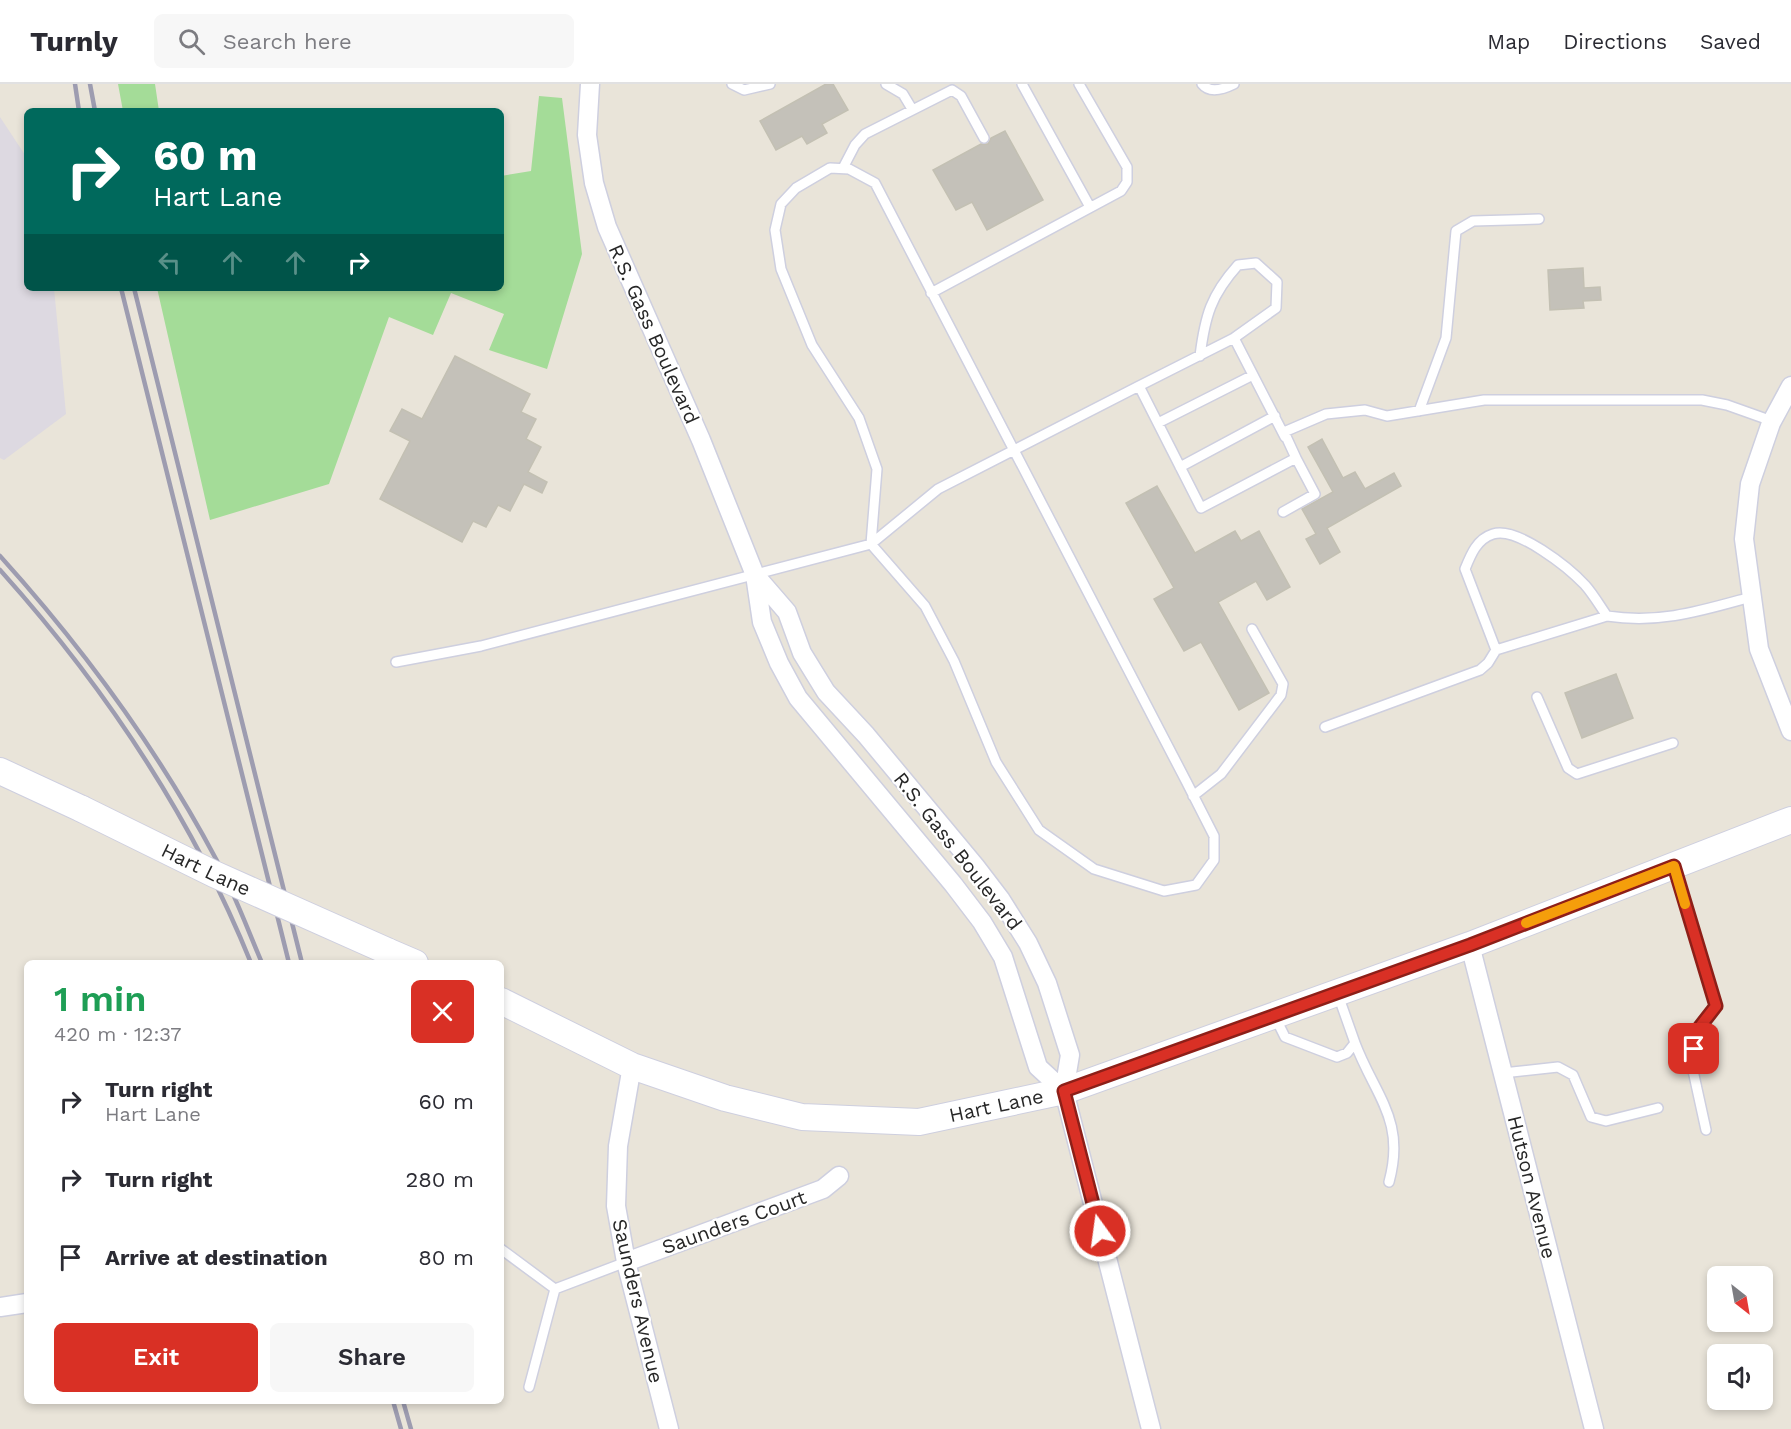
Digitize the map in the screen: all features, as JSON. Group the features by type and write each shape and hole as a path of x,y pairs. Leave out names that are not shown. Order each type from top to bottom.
{"main road":[{"name":"Hart Lane","path":"0,771 214,874 408,960"},
{"name":"Hart Lane","path":"504,1002 632,1066 725,1098 802,1117 919,1122 1064,1091 1470,945 1791,820"}],"street":[{"name":"R.S. Gass Boulevard","path":"590,84 587,135 594,183 607,227 700,440 755,576 762,622 779,663 798,698 982,922 1003,957 1038,1067 1064,1091"},
{"path":"1791,387 1772,421 1750,484 1744,539 1758,649 1791,731"},
{"name":"R.S. Gass Boulevard","path":"755,576 787,612 802,653 826,692 866,735 975,866 1001,900 1028,943 1047,983 1070,1055 1064,1091"},
{"name":"Hutson Avenue","path":"1470,945 1594,1429"},
{"name":"Saunders Avenue","path":"632,1066 618,1146 616,1206 626,1262 669,1429"},
{"path":"1064,1091 1151,1429"},
{"name":"Saunders Court","path":"626,1262 823,1189 839,1176"},
{"path":"0,1307 24,1303"}],"lane":[{"path":"732,84 744,90 770,84"},
{"path":"886,84 903,94 912,109"},
{"path":"1022,84 1090,207"},
{"path":"931,293 1121,191 1127,182 1127,167 1079,84"},
{"path":"1202,84 1205,88 1213,90 1234,84"},
{"path":"843,168 855,146 865,134 952,90 961,96 984,138"},
{"path":"830,168 849,169 875,183 931,293 1214,836 1214,860 1196,885 1164,891 1094,869 1039,830 996,762 954,661 925,606 871,544 872,506 877,469 859,418 812,345 782,269 774,230 781,204 796,188 830,168"},
{"path":"1419,411 1446,338 1456,231 1473,221 1539,219"},
{"path":"396,662 482,646 871,544 938,489 1234,339 1276,308 1277,282 1256,263 1238,266 1217,289 1203,330 1200,356"},
{"path":"1234,339 1315,494 1283,512"},
{"path":"1158,423 1253,375"},
{"path":"1139,386 1202,508 1296,458"},
{"path":"1285,437 1284,432 1326,414 1365,410 1387,416 1484,400 1702,400 1727,405 1772,421"},
{"path":"1180,466 1275,416"},
{"path":"1496,650 1465,569 1475,545 1493,534 1507,532 1555,560 1585,585 1607,616"},
{"path":"1325,727 1480,670 1488,663 1496,650 1607,616 1652,620 1751,597"},
{"path":"1193,796 1221,774 1281,695 1283,684 1252,629"},
{"path":"1536,698 1568,768 1577,774 1673,742"},
{"path":"1674,866 1716,1006 1695,1033 1692,1066 1706,1130"},
{"path":"1338,993 1366,1072 1390,1116 1394,1140 1394,1163 1389,1182"},
{"path":"1275,1017 1285,1037 1314,1047 1326,1054 1337,1057 1347,1053 1355,1043"},
{"path":"1503,1073 1558,1068 1573,1075 1591,1117 1606,1121 1658,1108"},
{"path":"504,1252 555,1289"},
{"path":"555,1289 626,1262"},
{"path":"529,1387 555,1289"}],"shaded area":[{"path":"0,117 24,153 24,291 54,291 66,414 4,460 0,458"}],"green space":[{"path":"118,84 155,84 159,108 122,108"},
{"path":"539,96 562,98 582,254 547,369 489,350 504,314 451,293 433,335 389,317 329,484 210,520 158,291 504,291 504,176 531,171"}],"building":[{"path":"826,84 833,84 848,110 822,124 827,133 807,144 802,136 776,150 760,121"},
{"path":"1005,131 1043,200 987,230 972,202 956,210 933,170 981,144 988,144 991,138"},
{"path":"1583,268 1584,288 1600,287 1601,300 1583,301 1584,308 1550,310 1548,270"},
{"path":"455,356 530,394 521,412 536,419 526,439 541,447 528,472 547,482 542,493 524,484 510,511 498,505 486,527 473,521 462,542 380,499 410,441 390,431 402,409 422,419"},
{"path":"1322,439 1343,478 1355,472 1365,489 1394,473 1401,486 1327,528 1340,552 1320,564 1306,539 1316,534 1302,509 1333,492 1308,447"},
{"path":"1157,486 1195,553 1235,531 1241,541 1259,531 1290,587 1267,600 1256,581 1218,602 1269,693 1239,710 1201,642 1184,651 1154,599 1174,588 1126,503"},
{"path":"1616,674 1633,718 1582,738 1565,693"}],"railway":[{"path":"75,84 79,108"},
{"path":"90,84 94,108"},
{"path":"122,291 288,960"},
{"path":"135,291 301,960"},
{"path":"0,556 89,663 144,739 223,872 261,960"},
{"path":"0,570 75,660 143,756 202,856 250,960"},
{"path":"394,1404 401,1429"},
{"path":"404,1404 411,1429"}],"slow traffic":[{"path":"1526,923 1674,866 1685,904"}],"route":[{"path":"1100,1231 1064,1091 1470,945 1674,866 1716,1006 1695,1033 1694,1049"}]}
